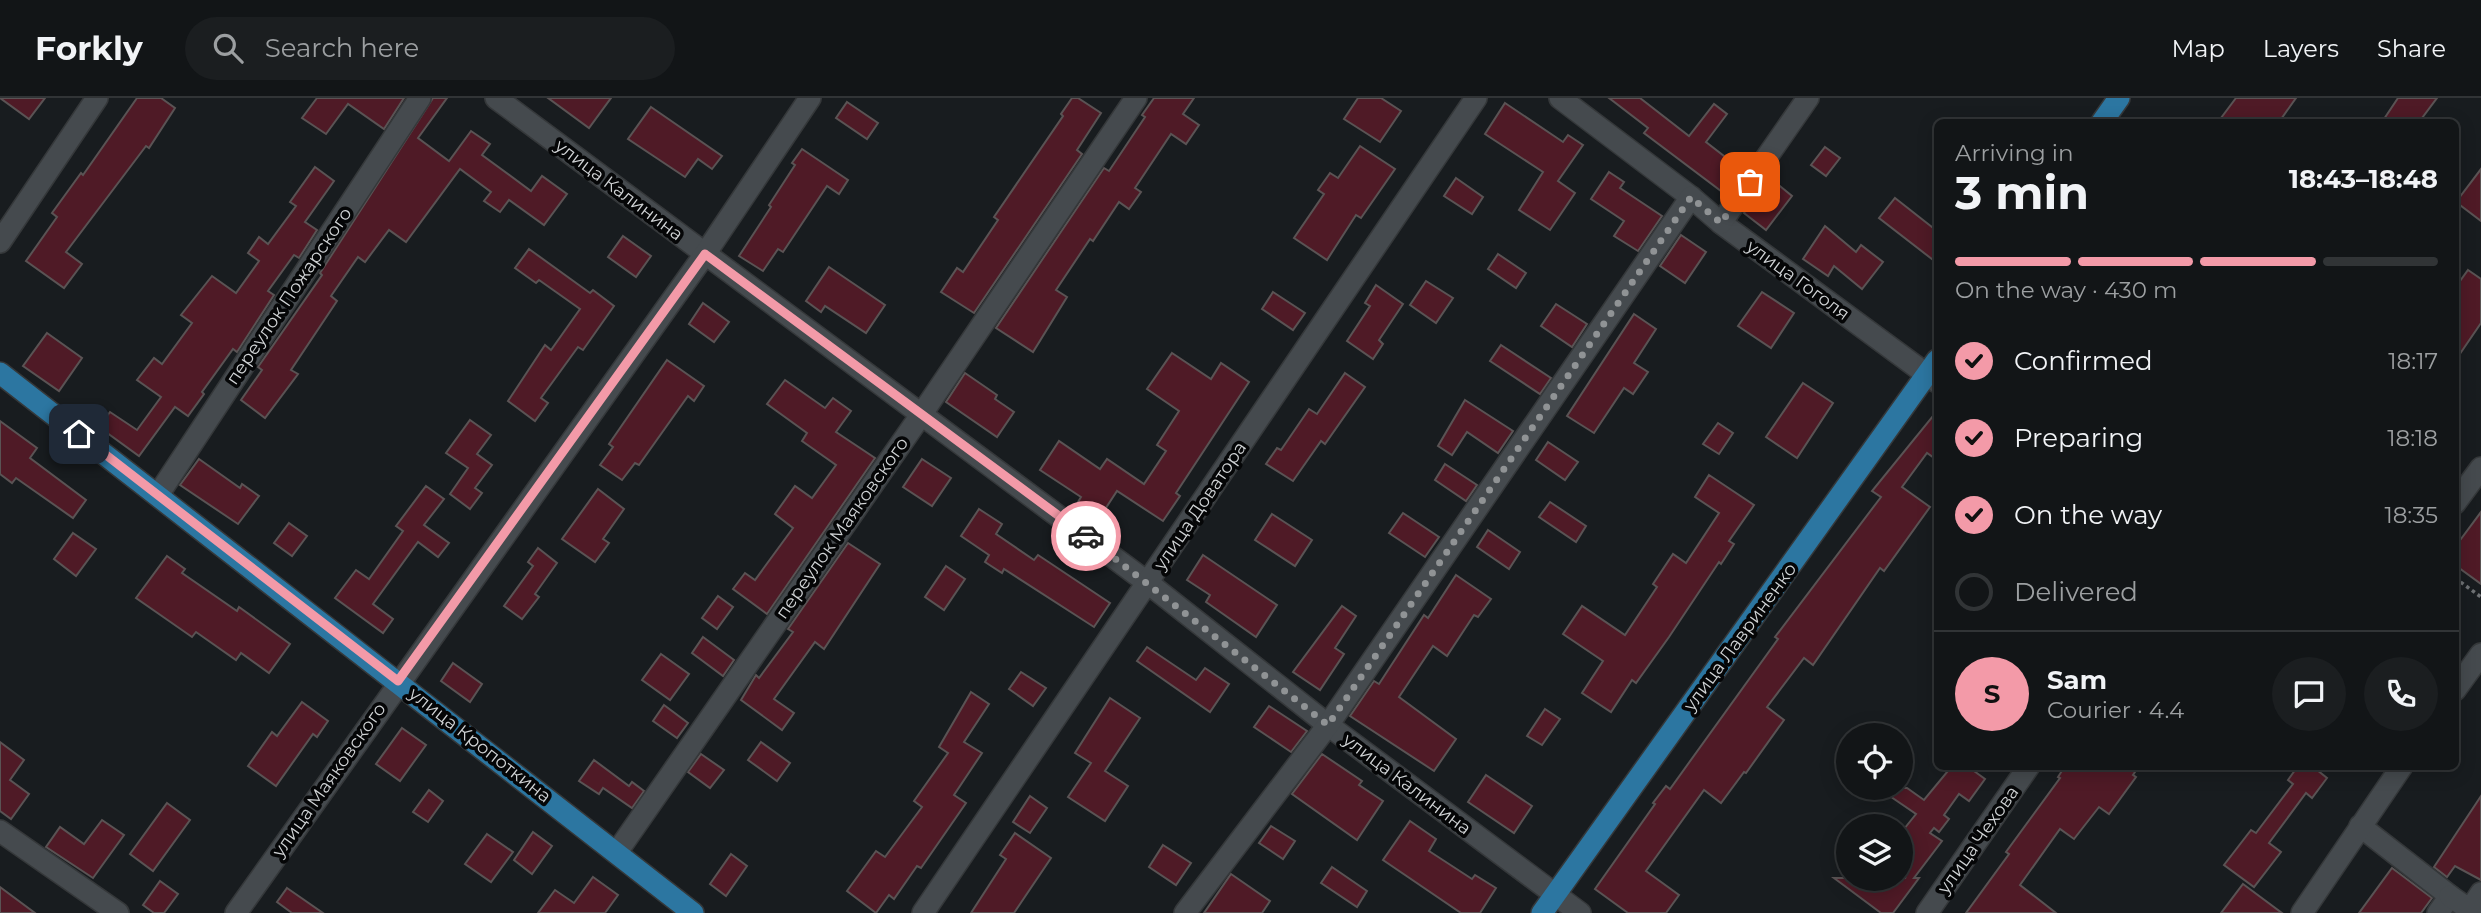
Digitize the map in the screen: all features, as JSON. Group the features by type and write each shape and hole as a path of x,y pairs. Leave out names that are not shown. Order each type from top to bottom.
{"main road":[{"path":"2104,119 2119,98"},
{"name":"улица Лавриненко","path":"1542,913 1934,372"},
{"name":"улица Кропоткина","path":"0,373 693,913"}],"street":[{"path":"0,242 97,98"},
{"name":"переулок Пожарского","path":"158,495 420,98"},
{"name":"улица Калинина","path":"496,98 1148,583 1328,725 1580,913"},
{"name":"улица Маяковского","path":"236,913 398,681 705,254 810,98"},
{"name":"переулок Маяковского","path":"617,852 921,415 1136,98"},
{"name":"улица Доватора","path":"923,913 1476,98"},
{"name":"улица Гоголя","path":"1560,98 1691,197 1721,223 1934,372"},
{"path":"1721,223 1808,98"},
{"path":"1185,913 1328,725 1691,197"},
{"path":"2459,498 2481,468"},
{"path":"2459,684 2481,654"},
{"name":"улица Чехова","path":"1927,913 2026,770"},
{"path":"2302,913 2399,770"},
{"path":"2360,826 2444,905 2470,910 2480,898"},
{"path":"0,831 118,913"}],"path":[{"path":"2459,581 2481,597"}],"building":[{"path":"0,98 45,98 29,119"},
{"path":"137,98 161,98 175,108 149,148 146,146 66,252 82,264 64,288 26,261 57,217 52,213 81,173 83,175"},
{"path":"317,98 404,98 384,129 348,104 326,134 302,118"},
{"path":"433,98 447,98 418,138 449,161 471,131 490,144 482,155 531,191 542,176 567,194 544,225 509,200 500,212 484,201 491,192 460,169 406,242 389,230 365,262 358,257 331,296 337,301 291,370 298,374 265,418 241,400 262,370 258,367 322,275 320,273"},
{"path":"548,98 611,98 589,128"},
{"path":"1072,98 1078,98 1101,113 1077,150 1082,154 974,313 941,292 957,268 963,272 998,220 994,217 1063,116 1061,114"},
{"path":"1154,98 1194,98 1183,114 1199,125 1186,144 1171,134 1135,188 1141,192 1129,209 1119,202 1093,241 1090,239 1056,290 1067,297 1033,352 996,328 1104,168 1109,171 1145,117 1142,115"},
{"path":"1358,98 1381,98 1401,111 1380,142 1344,119"},
{"path":"1609,98 1640,98 1689,136 1714,104 1727,114 1706,142 1742,170 1725,194 1644,133 1648,128"},
{"path":"2236,98 2296,98 2281,119 2220,119"},
{"path":"2398,98 2437,98 2421,119 2384,119"},
{"path":"847,102 878,123 867,139 836,118"},
{"path":"1505,103 1563,142 1568,135 1583,145 1558,181 1575,193 1550,230 1519,210 1543,172 1485,134"},
{"path":"651,107 722,156 712,169 698,159 685,177 628,139"},
{"path":"1360,146 1395,169 1361,218 1356,215 1327,260 1294,238 1324,194 1318,190 1330,173 1338,178"},
{"path":"1825,147 1840,158 1826,176 1811,165"},
{"path":"802,149 848,180 839,194 827,186 783,252 778,249 763,271 739,256 771,207 769,205"},
{"path":"315,167 334,181 305,222 317,230 299,258 294,255 268,291 274,295 237,352 233,349 188,416 175,407 139,456 99,427 110,412 137,430 161,397 137,380 154,358 162,364 192,323 181,315 212,276 236,293 259,261 248,253 259,237 268,244 296,206 290,202"},
{"path":"2481,169 2481,221 2459,204 2459,198"},
{"path":"1609,172 1624,182 1620,188 1662,216 1638,251 1614,236 1624,221 1591,199"},
{"path":"1769,177 1792,196 1766,230 1744,213"},
{"path":"1456,178 1483,197 1472,214 1444,196"},
{"path":"1895,198 1934,229 1934,261 1879,218"},
{"path":"1825,226 1856,252 1861,245 1883,262 1862,289 1834,266 1828,276 1803,259"},
{"path":"1681,235 1706,252 1685,283 1660,266"},
{"path":"623,236 651,256 636,277 608,257"},
{"path":"529,249 590,293 593,290 614,306 583,350 578,347 541,398 548,403 535,421 508,401 545,345 551,350 580,309 539,280 536,283 515,268"},
{"path":"1498,254 1526,273 1516,288 1488,269"},
{"path":"829,267 885,305 866,333 825,306 821,312 806,301"},
{"path":"2468,270 2481,279 2481,323 2459,355 2459,282"},
{"path":"1426,281 1453,298 1436,323 1410,305"},
{"path":"1376,285 1403,304 1379,340 1383,344 1373,359 1347,341 1370,306 1365,303"},
{"path":"1273,292 1305,313 1293,330 1262,309"},
{"path":"1762,292 1794,313 1771,348 1738,326"},
{"path":"703,303 729,322 714,342 689,324"},
{"path":"1556,304 1587,324 1572,347 1541,326"},
{"path":"1634,314 1656,329 1634,363 1648,372 1633,394 1624,388 1594,433 1567,416"},
{"path":"47,333 82,358 59,391 23,366"},
{"path":"1501,345 1551,378 1540,394 1490,361"},
{"path":"1172,353 1211,379 1221,363 1249,382 1176,493 1180,496 1163,521 1117,491 1100,517 1078,502 1081,497 1040,470 1059,441 1100,469 1107,459 1144,484 1166,451 1157,445 1179,411 1147,389"},
{"path":"667,360 704,386 694,401 688,396 639,465 635,463 622,480 600,465 613,447 609,444"},
{"path":"965,373 997,395 995,399 1014,412 997,437 946,402"},
{"path":"1345,373 1365,387 1325,444 1321,441 1293,481 1266,464 1277,448 1281,450 1309,409 1317,414"},
{"path":"785,380 825,408 833,398 851,411 836,432 875,458 767,614 733,589 745,573 755,580 793,528 775,514 795,486 812,498 836,465 802,441 807,433 767,404"},
{"path":"1803,383 1833,403 1797,458 1766,437"},
{"path":"1465,400 1513,431 1498,453 1467,432 1452,455 1438,446"},
{"path":"1934,415 1934,458 1927,453 1902,487 1930,507 1884,571 1880,568 1813,665 1804,658 1767,707 1784,720 1746,773 1744,772 1721,803 1704,790 1646,871 1679,895 1666,913 1628,913 1595,889 1655,804 1653,803 1666,786 1670,789 1778,639 1775,637 1881,497 1872,491"},
{"path":"470,420 491,435 477,454 492,465 475,488 482,493 470,509 450,494 468,468 446,453"},
{"path":"0,421 37,448 30,458 86,500 73,518 16,478 12,483 0,474"},
{"path":"1718,423 1733,433 1719,454 1703,444"},
{"path":"1548,442 1578,462 1565,480 1536,460"},
{"path":"199,459 240,488 242,484 259,496 238,524 180,485"},
{"path":"922,459 951,478 932,506 903,487"},
{"path":"1445,464 1477,485 1466,501 1435,480"},
{"path":"1709,475 1754,505 1729,541 1734,544 1721,564 1719,562 1636,683 1632,680 1611,712 1582,693 1603,661 1563,634 1582,606 1625,635 1657,587 1653,584 1673,554 1686,563 1719,513 1695,497"},
{"path":"426,486 444,499 424,525 449,543 438,557 418,542 373,604 393,619 383,633 335,598 356,570 369,579 403,531 396,526"},
{"path":"598,489 624,509 603,539 609,543 595,562 562,539"},
{"path":"1550,502 1586,526 1576,542 1539,517"},
{"path":"979,509 1002,524 996,534 1034,560 1038,555 1110,603 1094,627 1004,569 1002,573 985,562 989,555 961,536"},
{"path":"2481,512 2481,584 2459,568 2459,542"},
{"path":"1403,513 1439,537 1425,557 1389,533"},
{"path":"1272,514 1312,540 1295,566 1255,540"},
{"path":"289,523 307,536 292,556 274,543"},
{"path":"1488,530 1520,552 1509,569 1477,547"},
{"path":"73,533 96,549 76,576 54,559"},
{"path":"848,543 880,564 824,649 815,642 774,699 794,713 782,730 741,700 756,675 759,678 793,632 788,629"},
{"path":"538,548 557,563 535,594 539,597 522,619 504,606 533,566 528,562"},
{"path":"1203,555 1277,605 1256,637 1206,602 1210,595 1187,580"},
{"path":"167,556 185,569 182,573 237,611 239,607 290,644 269,673 241,653 236,660 196,632 192,637 136,598"},
{"path":"946,566 965,579 944,610 925,597"},
{"path":"1456,575 1491,599 1478,617 1474,615 1447,656 1433,646 1399,697 1456,739 1434,771 1350,716 1374,681 1379,684 1424,615 1428,618"},
{"path":"718,596 733,607 717,629 702,618"},
{"path":"1342,606 1356,616 1335,648 1344,654 1320,690 1293,672"},
{"path":"703,637 734,660 723,676 692,653"},
{"path":"1147,647 1196,680 1205,668 1229,684 1210,712 1137,661"},
{"path":"661,654 689,674 670,700 642,680"},
{"path":"453,663 482,684 470,702 441,681"},
{"path":"1021,672 1046,688 1033,706 1009,689"},
{"path":"971,692 989,704 964,742 982,753 954,795 966,803 921,868 917,866 894,899 889,895 876,913 847,891 876,851 885,857 922,807 914,801 948,753 939,747"},
{"path":"1110,698 1140,718 1105,771 1128,786 1105,821 1068,797 1091,763 1075,753"},
{"path":"302,702 328,721 317,737 313,734 276,786 248,766 272,732 277,736"},
{"path":"664,705 688,723 677,738 653,721"},
{"path":"1269,706 1307,731 1291,752 1254,727"},
{"path":"1545,709 1560,719 1542,745 1527,736"},
{"path":"402,728 426,745 400,781 376,764"},
{"path":"0,742 24,760 10,780 29,794 11,819 0,811"},
{"path":"761,742 790,763 777,781 748,760"},
{"path":"701,754 724,770 710,788 688,772"},
{"path":"1322,754 1362,781 1359,785 1383,801 1357,840 1292,794"},
{"path":"594,760 629,786 632,782 644,791 632,808 603,788 599,794 579,781"},
{"path":"1949,770 1973,770 1985,779 1969,801 1959,794 1944,815 1949,819 1939,832 1934,828 1930,833 1942,841 1914,878 1919,878 1913,886 1913,818 1916,814 1896,800 1913,800 1913,792 1924,800"},
{"path":"2062,770 2136,770 2133,775 2136,777 2109,814 2099,807 2074,839 2060,829 2020,885 2056,913 1966,913 2009,854 2006,852 2060,778 2058,777"},
{"path":"2295,770 2317,770 2327,778 2312,798 2306,793 2269,843 2281,852 2254,887 2224,865 2251,830 2256,833 2293,784 2288,780"},
{"path":"1486,775 1532,806 1514,833 1468,802"},
{"path":"429,790 443,801 428,822 413,812"},
{"path":"1030,796 1047,808 1030,833 1013,822"},
{"path":"2481,796 2481,880 2455,866 2447,877 2434,867"},
{"path":"167,803 190,820 153,871 130,854"},
{"path":"102,820 124,835 93,878 46,847 60,827 84,844"},
{"path":"1410,821 1436,839 1429,851 1472,879 1475,875 1496,888 1480,913 1461,913 1383,860"},
{"path":"1271,826 1295,841 1283,859 1259,843"},
{"path":"533,832 552,846 532,874 514,860"},
{"path":"1015,833 1051,858 1014,913 971,913 1006,859 1000,855"},
{"path":"487,834 513,852 491,882 465,864"},
{"path":"1163,845 1191,863 1176,885 1149,867"},
{"path":"731,854 747,866 726,896 710,884"},
{"path":"1332,867 1367,891 1357,907 1321,883"},
{"path":"2392,868 2432,898 2421,913 2359,913"},
{"path":"1231,874 1270,901 1262,913 1204,913"},
{"path":"593,877 618,895 605,913 538,913 555,890 574,903"},
{"path":"160,881 178,894 164,913 154,913 143,905"},
{"path":"2243,884 2282,913 2221,913"},
{"path":"0,887 35,913 0,913"},
{"path":"287,888 323,913 292,913 277,902"},
{"path":"1851,891 1909,891 1893,913 1881,913"}],"way so far":[{"path":"1086,536 1328,725 1691,197 1721,223 1750,182"}],"route":[{"path":"79,434 398,681 705,254 1086,536"}]}
